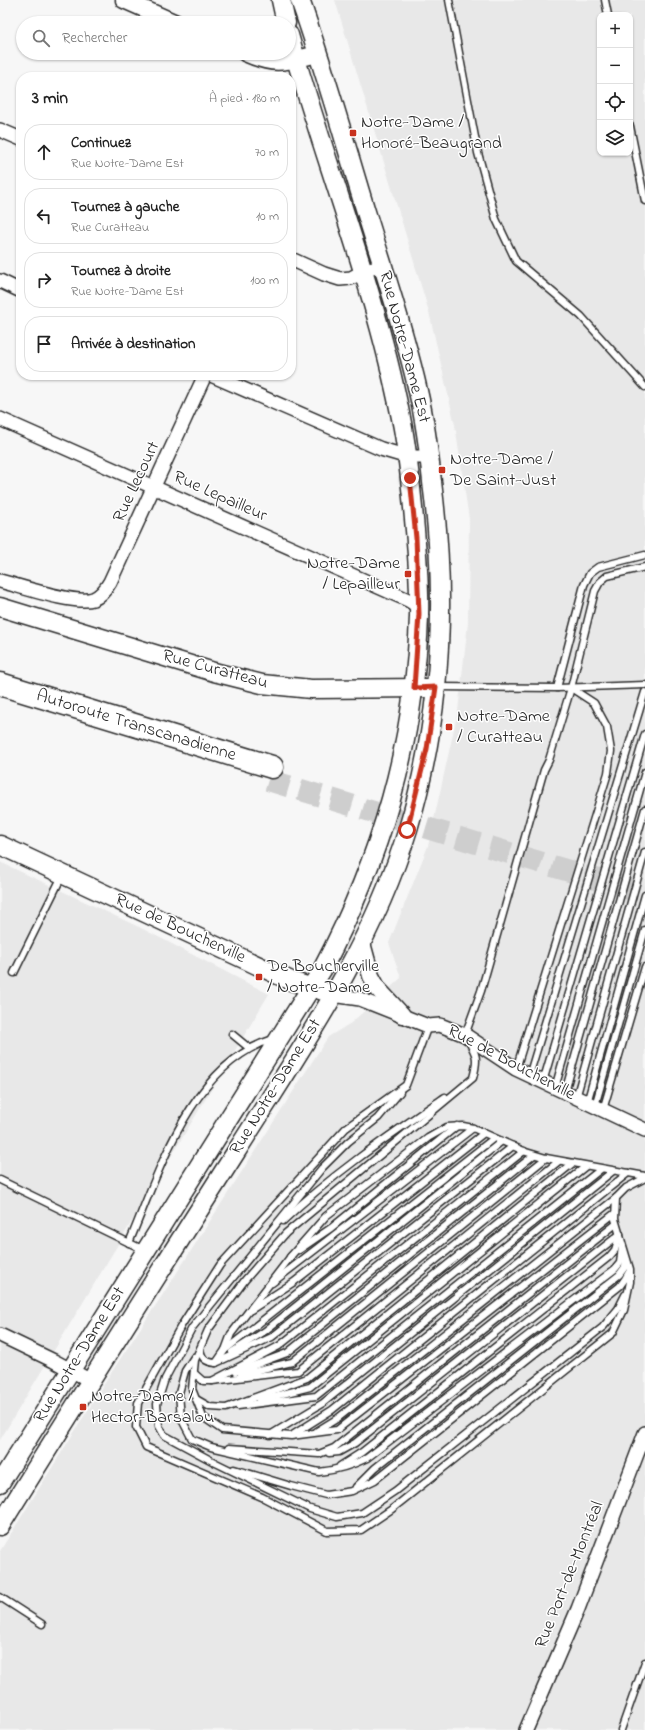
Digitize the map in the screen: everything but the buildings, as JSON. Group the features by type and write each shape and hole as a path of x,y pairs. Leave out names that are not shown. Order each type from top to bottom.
{"highway":[{"name":"Autoroute Transcanadienne","path":"0,684 270,774 0,696"}],"main road":[{"path":"280,0 284,16"},
{"name":"Rue Notre-Dame Est","path":"0,1526 266,1105 333,995 362,943 390,880 407,830 427,749 436,687 440,629 440,577 438,535 425,422 413,369 300,0"},
{"name":"Rue Notre-Dame Est","path":"0,1483 311,988 346,925 364,883 381,836 400,768 414,688 419,614 416,538 408,457 392,378 362,272 296,60"},
{"name":"Rue Curatteau","path":"0,607 248,682 283,688 311,689 436,687"},
{"name":"Rue de Boucherville","path":"0,846 290,981 333,995"}],"street":[{"path":"124,0 160,16"},
{"path":"262,60 276,63 296,60 317,54"},
{"path":"0,130 16,137"},
{"path":"296,261 334,278 351,278 362,272 382,266"},
{"path":"0,281 16,288"},
{"name":"Rue Lecourt","path":"0,581 70,599 89,600 104,592 154,488 203,380"},
{"path":"222,380 381,449 408,457 429,457"},
{"name":"Rue Lepailleur","path":"0,419 407,600 417,606 419,614"},
{"path":"362,943 371,976 378,989 402,1015"},
{"name":"Rue de Boucherville","path":"333,995 360,999 428,1026 440,1025 465,1035 529,1076 645,1130"},
{"path":"0,1335 91,1381"},
{"name":"Rue Port-de-Montréal","path":"526,1730 578,1609 645,1433"}],"lane":[{"path":"449,0 478,153 496,219 516,261 581,316 645,387"},
{"path":"605,0 607,12"},
{"path":"633,141 645,201"},
{"path":"557,688 584,585 590,572 598,567 645,555"},
{"path":"615,1213 336,1430 291,1436 222,1430 203,1417 192,1389 195,1360 208,1330 245,1280 286,1233 473,1078 477,1062 475,1052 465,1035 481,991 544,770 549,760 571,688 595,591 600,582 607,576 645,567"},
{"path":"436,687 571,688 645,685"},
{"path":"516,1069 608,773 611,751 607,727 594,703 571,688"},
{"path":"529,1076 645,692"},
{"path":"543,1082 645,734"},
{"path":"580,1099 645,772"},
{"path":"580,1099 645,809"},
{"path":"580,1099 645,852"},
{"path":"14,973 63,875"},
{"path":"580,1099 645,895"},
{"path":"580,1099 645,930"},
{"path":"580,1099 645,967"},
{"path":"428,1026 406,1085 378,1118 348,1142 322,1168 192,1328 165,1379 157,1404 159,1426 164,1435 216,1463 310,1509 336,1517 362,1513 395,1490 603,1327 618,1309 630,1282"},
{"path":"232,1034 249,1048"},
{"path":"129,1243 174,1137 190,1108 211,1083 249,1048 281,1037"},
{"path":"262,1242 298,1207 383,1140 473,1078"},
{"path":"406,1085 346,1128 220,1265 181,1326 138,1403 136,1427 146,1447 262,1497 327,1531 361,1530 392,1509 613,1333 624,1310 630,1282 630,1270 616,1224 616,1198"},
{"path":"216,1363 225,1350 231,1334 290,1257 326,1216 428,1138 447,1127 457,1126 473,1128 534,1155 573,1164 645,1177"},
{"path":"290,1257 330,1228 457,1126"},
{"path":"265,1289 473,1128"},
{"path":"246,1314 294,1282 484,1133"},
{"path":"225,1350 494,1138"},
{"path":"216,1363 265,1331 502,1141"},
{"path":"200,1349 202,1358 208,1362 216,1363 272,1337 513,1146"},
{"path":"212,1381 279,1346 524,1151"},
{"path":"212,1381 287,1353 534,1155"},
{"path":"212,1381 292,1362 546,1158"},
{"path":"194,1373 203,1381 212,1381 298,1371 559,1161"},
{"path":"226,1408 307,1378 573,1164"},
{"path":"226,1408 310,1387 586,1166"},
{"path":"196,1399 210,1407 226,1408 316,1396 601,1169"},
{"path":"270,1434 323,1403 613,1171"},
{"path":"291,1436 332,1410 628,1173"},
{"path":"314,1433 338,1418 616,1198 626,1188 645,1177"},
{"path":"0,1180 146,1251"},
{"path":"319,1454 334,1448 350,1436 616,1224"},
{"path":"211,1447 319,1454 339,1452 355,1443 620,1234"},
{"path":"334,1470 362,1452 609,1257 615,1250 620,1234"},
{"path":"200,1349 185,1371 180,1393 181,1418 192,1439 211,1447 319,1472 352,1466 367,1458 615,1269 620,1263 622,1243"},
{"path":"352,1492 375,1468 619,1275 624,1267 626,1255"},
{"path":"216,1463 326,1495 352,1492 375,1480 614,1291 625,1280 630,1270"},
{"path":"0,1597 42,1624"},
{"path":"621,1730 645,1662"}],"shaded area":[{"path":"335,0 645,0 645,1730 0,1730 0,1551 111,1373 328,1037 351,1023 401,978 389,943 428,846 458,711 468,623 469,519 455,425 429,312"},
{"path":"0,862 141,928 269,994 0,1440"}],"tunnel":[{"path":"268,780 645,894"}],"place":[{"name":"Notre-Dame / Honoré-Beaugrand","path":"353,133"},
{"name":"Notre-Dame / De Saint-Just","path":"442,470"},
{"name":"Notre-Dame / Lepailleur","path":"408,574"},
{"name":"Notre-Dame / Curatteau","path":"449,727"},
{"name":"De Boucherville / Notre-Dame","path":"259,977"},
{"name":"Notre-Dame / Hector-Barsalou","path":"83,1407"}],"route":[{"path":"407,830 417,795 427,749 436,687 414,688 419,614 416,538 410,478"}]}
